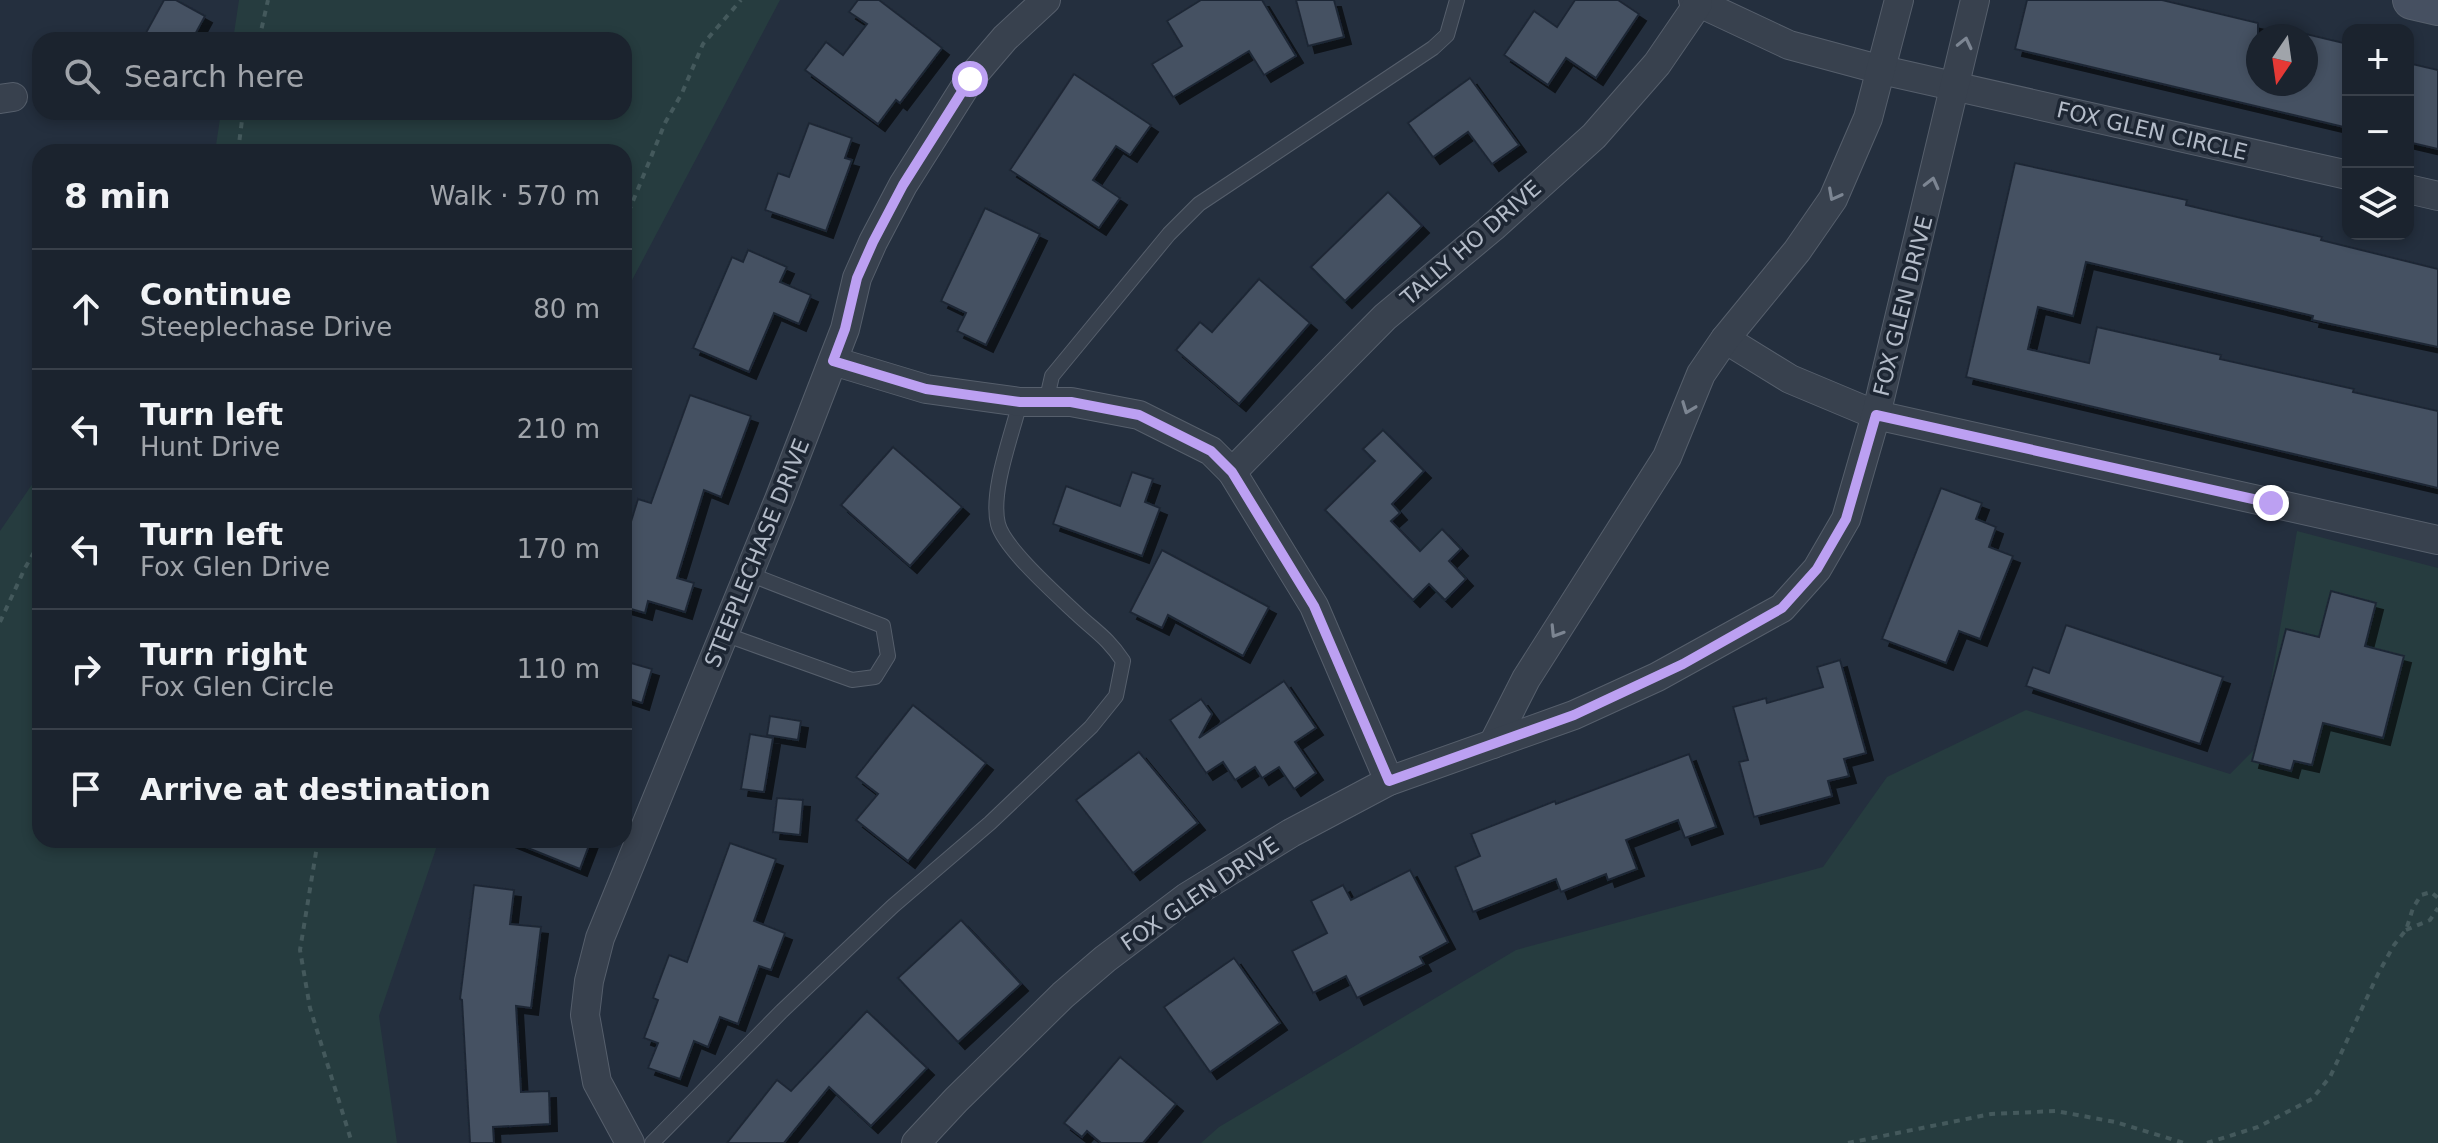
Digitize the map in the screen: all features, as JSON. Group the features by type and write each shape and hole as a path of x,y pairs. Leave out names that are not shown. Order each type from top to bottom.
{"main road":[{"path":"2412,0 2438,6"}],"street":[{"name":"STEEPLECHASE DRIVE","path":"630,1143 597,1082 585,1015 589,981 600,938 833,361 845,329 857,278 903,185 970,79 1005,38 1046,0"},
{"path":"1493,744 1526,679 1667,457 1701,374 1725,339 1797,251 1833,199 1868,118 1899,0"},
{"name":"FOX GLEN DRIVE","path":"916,1143 999,1058 1105,959 1187,897 1291,833 1389,781 1574,715 1657,677 1782,608 1817,569 1846,519 1876,415 1975,0"},
{"path":"1695,2 1789,45 1956,86"},
{"name":"TALLY HO DRIVE","path":"1232,472 1385,317 1493,227 1594,136 1657,64 1695,2"},
{"name":"FOX GLEN CIRCLE","path":"1956,86 2342,174"},
{"path":"2414,190 2438,196"},
{"path":"1725,339 1790,379 1876,415 2438,540"},
{"path":"833,361 926,389 1033,402 1071,402 1139,415 1211,451 1232,472 1314,606 1389,781"}],"lane":[{"path":"652,1143 782,1011 1080,738 1116,696 1123,661 1110,641 1078,615 1026,564 998,526 997,503 1001,477 1033,402 1169,234 1199,204 1433,48 1447,35 1457,0"},
{"path":"724,634 852,680 875,677 888,656 883,626 749,574"}],"path":[{"path":"261,32 268,0"},
{"path":"632,203 665,123 703,44 741,0"},
{"path":"239,144 242,120"},
{"path":"0,622 32,556"},
{"path":"317,848 300,950 310,1008 352,1143"},
{"path":"2207,1143 2258,1127 2312,1099 2330,1077 2378,974 2406,930 2421,895 2431,892 2438,898"},
{"path":"2406,930 2430,920 2438,908"},
{"path":"1848,1143 1991,1114 2056,1111 2115,1122 2184,1143"}],"green space":[{"path":"239,0 780,0 632,280 632,144 216,144 220,120 632,120 632,32 234,32"},
{"path":"32,485 32,848 436,848 379,1016 397,1143 0,1143 0,531"},
{"path":"2297,531 2438,568 2438,1143 1201,1143 1219,1127 1516,950 1823,867 1887,777 2026,710 2230,774 2260,744"}],"building":[{"path":"164,0 176,0 205,16 196,32 146,32"},
{"path":"858,0 879,0 942,48 900,103 896,100 878,124 805,70 826,42 843,55 867,24 849,12"},
{"path":"1201,0 1262,0 1296,56 1264,75 1249,51 1173,97 1152,64 1182,46 1167,21"},
{"path":"1296,0 1334,0 1344,37 1308,46"},
{"path":"1575,0 1618,0 1639,14 1596,78 1566,58 1548,85 1504,55 1534,11 1557,27"},
{"path":"2027,0 2162,0 2258,23 2246,24 2246,96 2318,96 2318,37 2342,43 2342,127 2015,49"},
{"path":"2414,64 2438,70 2438,149 2414,143"},
{"path":"1074,74 1151,125 1130,155 1116,146 1093,180 1120,198 1099,228 1010,170"},
{"path":"1470,78 1519,145 1492,164 1468,132 1433,157 1408,123"},
{"path":"809,123 852,138 845,158 852,160 826,231 765,210 778,173 789,177"},
{"path":"2015,163 2187,200 2186,205 2322,237 2321,240 2438,269 2438,347 2312,320 2313,316 2086,262 2073,316 2038,307 2028,349 2089,363 2097,327 2221,355 2220,359 2438,411 2438,488 1966,377"},
{"path":"1388,192 1422,226 1345,301 1311,267"},
{"path":"985,208 1040,234 986,345 957,331 966,313 941,301"},
{"path":"748,250 787,267 780,282 811,295 799,324 774,313 749,372 693,348 732,257 743,262"},
{"path":"1259,279 1310,323 1239,404 1176,350 1200,322 1212,332"},
{"path":"690,395 751,416 721,497 704,490 677,578 694,583 685,612 648,601 645,613 632,609 632,518 638,499 651,503"},
{"path":"1383,430 1424,471 1392,504 1400,513 1391,521 1420,551 1442,529 1461,549 1449,561 1466,579 1445,600 1429,584 1413,600 1325,510 1375,461 1363,449"},
{"path":"893,447 962,507 910,566 841,505"},
{"path":"1132,472 1153,479 1145,502 1160,508 1142,556 1053,524 1066,486 1120,506"},
{"path":"1941,488 1982,503 1976,519 1996,527 1989,547 2013,556 1980,639 1959,631 1946,663 1882,639"},
{"path":"1162,550 1269,607 1243,656 1168,615 1162,628 1130,612"},
{"path":"2331,591 2376,603 2365,646 2404,656 2383,738 2323,723 2312,765 2294,761 2291,771 2252,761 2286,629 2319,637"},
{"path":"2066,625 2223,677 2200,744 2026,686 2033,667 2049,673"},
{"path":"1840,660 1866,753 1844,759 1849,776 1828,781 1832,796 1754,817 1739,762 1748,760 1733,707 1766,698 1767,703 1823,687 1817,667"},
{"path":"632,663 652,669 642,703 632,700"},
{"path":"1284,681 1316,728 1295,742 1316,773 1294,789 1279,767 1262,778 1255,767 1235,780 1223,762 1206,773 1170,720 1201,699 1212,714 1199,738"},
{"path":"913,705 986,763 908,861 856,820 878,794 856,777"},
{"path":"770,716 801,721 798,740 767,735"},
{"path":"750,734 773,738 764,792 741,789"},
{"path":"1139,752 1198,823 1133,873 1076,800"},
{"path":"1689,754 1716,827 1685,838 1678,820 1626,840 1637,869 1608,880 1606,874 1561,892 1556,879 1473,912 1455,867 1480,856 1471,834"},
{"path":"777,798 803,800 800,835 773,832"},
{"path":"730,843 776,859 754,921 785,933 771,970 759,966 738,1024 720,1017 708,1047 694,1041 680,1079 648,1068 658,1043 644,1038 658,1000 653,998 669,955 687,962"},
{"path":"528,848 588,848 580,869"},
{"path":"1410,870 1448,942 1420,957 1424,964 1357,998 1346,976 1313,993 1292,951 1327,933 1311,901 1343,885 1351,900"},
{"path":"474,885 514,890 510,924 541,927 531,1008 516,1006 521,1092 549,1091 550,1124 493,1127 494,1143 470,1143 460,999"},
{"path":"961,920 1021,984 958,1042 898,978"},
{"path":"1234,958 1280,1023 1210,1072 1164,1007"},
{"path":"867,1011 927,1068 871,1126 829,1087 784,1143 727,1143 777,1080 791,1091"},
{"path":"1120,1057 1176,1104 1143,1143 1101,1143 1087,1131 1082,1137 1064,1123"}],"route":[{"path":"970,79 903,185 873,242 857,278 845,329 833,361 926,389 1020,402 1071,402 1139,415 1211,451 1232,472 1314,606 1389,781 1574,715 1683,664 1782,608 1817,569 1846,519 1876,415 2271,503"}]}
